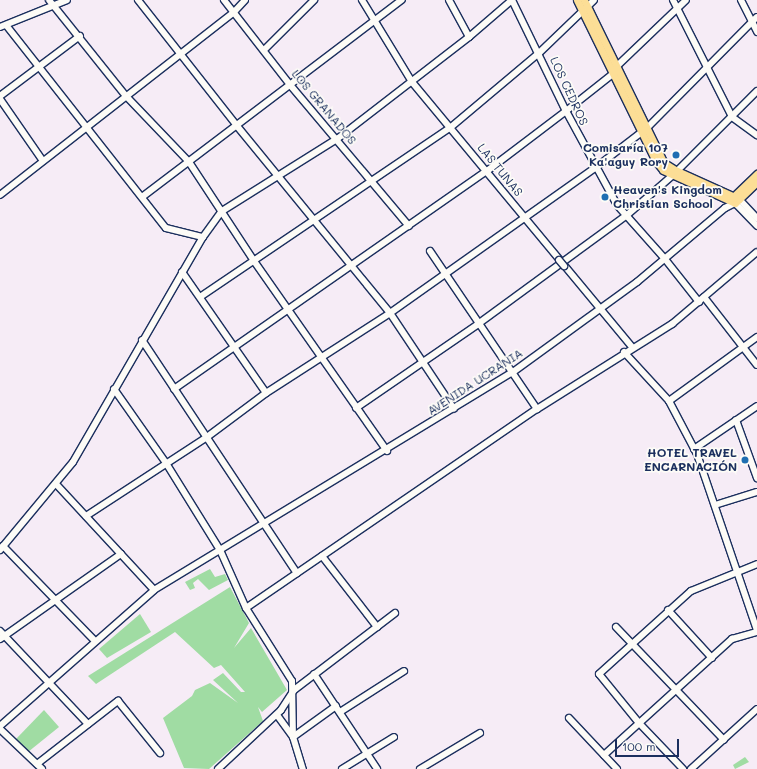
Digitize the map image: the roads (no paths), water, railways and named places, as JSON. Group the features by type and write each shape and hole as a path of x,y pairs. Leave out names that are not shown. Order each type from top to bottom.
{"main road":[{"path":"578,0 586,9 617,66 645,130"},
{"path":"584,0 586,9 614,73 664,162 675,173 735,199"},
{"name":"AVENIDA UCRANIA","path":"735,199 757,174"},
{"name":"AVENIDA UCRANIA","path":"735,199 757,182"}],"street":[{"path":"49,0 80,36 126,96 188,162 254,261 387,451"},
{"path":"67,0 3,26 39,68 166,228 203,237"},
{"path":"138,0 237,126 390,313 454,409"},
{"name":"LOS GRANADOS","path":"224,0 291,86 409,226"},
{"path":"0,195 234,12 245,0"},
{"path":"264,50 314,0"},
{"name":"LAS TUNAS","path":"362,0 412,82 488,171 525,219 632,347"},
{"path":"142,197 376,22 402,0"},
{"path":"449,0 469,37"},
{"path":"95,641 55,599 2,548 73,462 142,340 203,237 222,211 337,139 469,37 512,0"},
{"name":"LOS CEDROS","path":"512,0 539,53 566,112 616,205 627,215 665,259 699,302"},
{"path":"200,297 254,261 370,179 450,128 539,53 594,0"},
{"path":"673,0 706,68 732,116 757,136"},
{"path":"174,388 488,171 566,112 614,73 617,66 686,0"},
{"path":"741,0 754,19 757,32"},
{"path":"86,516 207,437 266,393 322,359 390,313 525,219 595,168 645,130 754,19"},
{"path":"44,161 0,97 80,36"},
{"path":"356,408 478,324 627,215 675,173 757,92"},
{"path":"735,199 757,218"},
{"path":"735,199 757,226"},
{"name":"AVENIDA UCRANIA","path":"0,726 50,684 95,641 154,590 387,451 513,372 600,309 665,259 735,199"},
{"path":"430,252 537,409"},
{"path":"246,608 537,409 624,352 672,324 757,252"},
{"path":"182,272 266,393"},
{"path":"704,297 757,365"},
{"path":"669,401 742,346 757,337"},
{"path":"142,340 297,573"},
{"path":"604,755 732,639 757,631 694,449 669,401 624,352"},
{"path":"114,389 166,463 220,550 246,608 292,681 294,690 293,737 303,769"},
{"path":"694,449 757,406"},
{"path":"736,420 757,478"},
{"path":"56,484 154,590"},
{"path":"714,506 757,492"},
{"path":"88,724 1,635 121,554"},
{"path":"322,556 377,626"},
{"path":"683,769 639,723 599,674 668,610 697,588 757,564"},
{"path":"668,610 712,658"},
{"path":"218,769 277,715 294,690 395,613"},
{"path":"616,627 724,740"},
{"path":"340,712 404,671"},
{"path":"314,674 377,769"},
{"path":"37,764 118,701 160,753"},
{"path":"293,737 336,706"},
{"path":"691,769 757,709"},
{"path":"277,715 293,737"},
{"path":"569,718 617,769"},
{"path":"0,729 42,769"},
{"path":"420,769 480,733"},
{"path":"342,769 394,737"}],"place":[{"name":"Comisaría 107 Ka'aguy Rory","path":"676,155"},
{"name":"Heaven's Kingdom Christian School","path":"605,197"},
{"name":"HOTEL TRAVEL ENCARNACIÓN","path":"745,460"}]}
